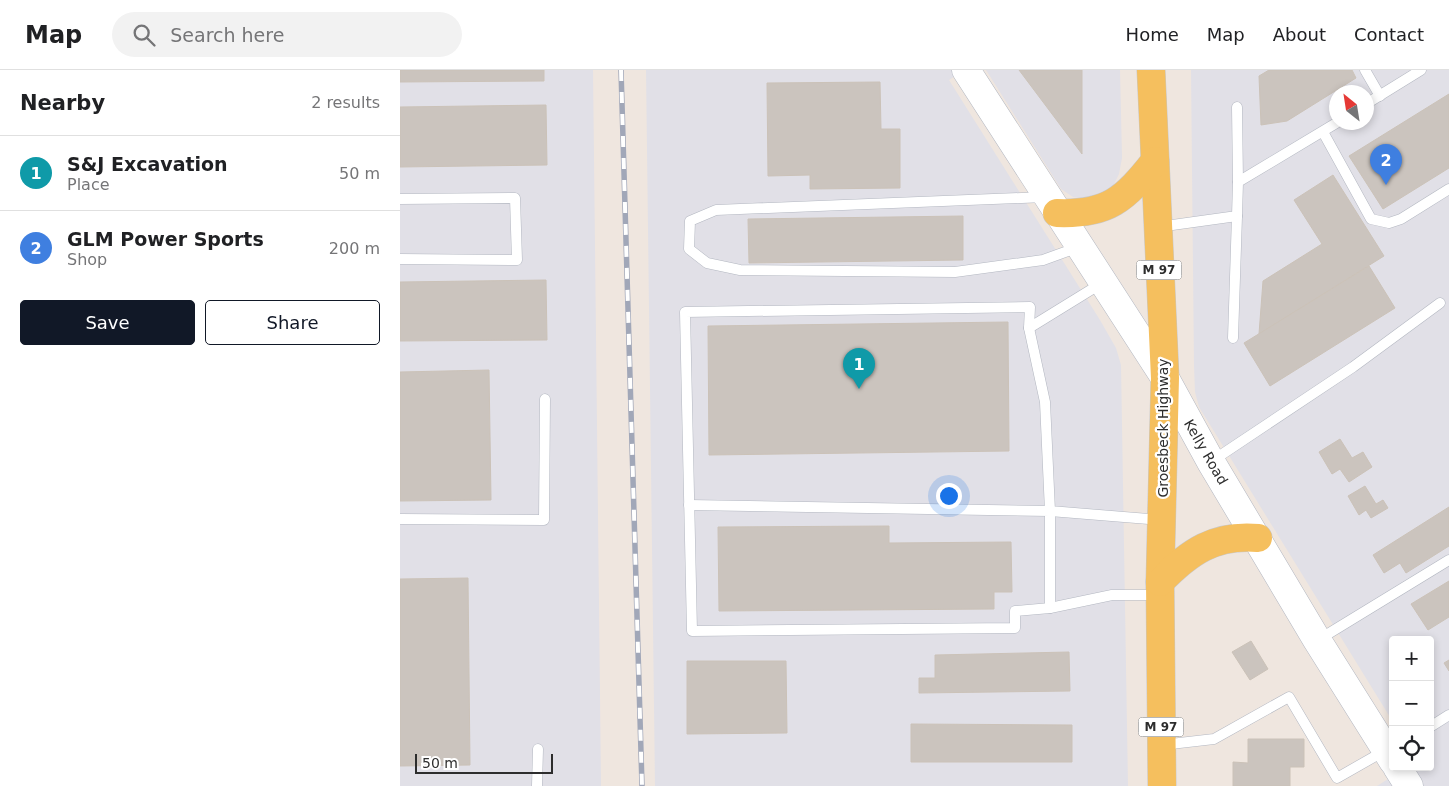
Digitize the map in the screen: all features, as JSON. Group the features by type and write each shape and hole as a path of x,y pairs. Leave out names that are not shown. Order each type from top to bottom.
{"main road":[{"name":"Groesbeck Highway","path":"1151,70 1165,378 1160,588 1162,786"},
{"path":"1051,205 1088,213 1103,208 1136,185 1155,161"},
{"path":"1160,588 1174,568 1204,546 1230,538 1258,538"}],"street":[{"name":"Kelly Road","path":"966,70 1051,205 1165,378 1211,462 1317,640 1389,751"},
{"name":"Kelly Road","path":"1400,771 1409,786"}],"lane":[{"path":"1365,70 1380,96"},
{"path":"1374,99 1421,70"},
{"path":"1233,338 1238,182 1236,107"},
{"path":"1238,182 1329,128"},
{"path":"1323,132 1370,219 1389,222 1401,219 1449,189"},
{"path":"400,199 515,198 517,260 400,259"},
{"path":"1051,205 716,210 690,221 689,249 707,263 740,270 955,272 1043,260 1080,247"},
{"path":"1157,227 1237,216"},
{"path":"1029,328 1102,282"},
{"path":"1211,462 1353,367 1440,303"},
{"path":"1050,608 1050,511 1045,402 1029,328 1030,307 685,312 692,631 1015,628 1015,611 1050,608 1112,595 1160,588"},
{"path":"400,519 544,520 545,399"},
{"path":"689,504 1050,511 1162,521"},
{"path":"1317,640 1449,560"},
{"path":"1161,745 1214,739 1289,697 1337,778 1389,757"},
{"path":"1432,726 1449,715"},
{"path":"537,786 538,749"}],"shaded area":[{"path":"400,70 593,70 601,786 400,786"},
{"path":"646,70 964,70 949,80 1100,320 1116,348 1121,365 1128,786 655,786"},
{"path":"986,70 1120,70 1122,158 1119,174 1112,188 1088,200 1073,197 1061,189"},
{"path":"1191,70 1449,70 1449,786 1377,786 1401,771 1434,771 1434,636 1389,636 1389,716 1199,407 1195,392"}],"building":[{"path":"400,70 544,70 544,81 400,82"},
{"path":"1019,70 1082,70 1082,154"},
{"path":"1269,70 1352,70 1356,78 1345,85 1329,85 1329,95 1287,121 1261,125 1259,76"},
{"path":"880,82 881,129 900,129 900,188 810,189 810,175 768,176 767,83"},
{"path":"1449,94 1449,168 1383,209 1349,156"},
{"path":"546,105 547,165 400,167 400,107"},
{"path":"1333,175 1384,256 1259,334 1263,281 1322,244 1294,200"},
{"path":"963,216 963,260 749,263 748,219"},
{"path":"1369,266 1395,308 1270,386 1244,343"},
{"path":"546,280 547,340 400,341 400,282"},
{"path":"1008,322 1009,451 709,455 708,326"},
{"path":"489,370 491,500 400,501 400,372"},
{"path":"1340,439 1352,458 1363,452 1372,467 1349,482 1340,469 1332,474 1319,452"},
{"path":"1365,486 1376,504 1383,500 1388,508 1371,518 1366,510 1359,515 1348,496"},
{"path":"1449,507 1449,546 1406,573 1400,563 1384,573 1373,555"},
{"path":"889,526 889,543 1011,542 1012,592 994,592 994,609 719,611 718,527"},
{"path":"468,578 470,765 400,766 400,579"},
{"path":"1449,581 1449,617 1428,630 1411,604"},
{"path":"1251,641 1268,669 1250,680 1232,652"},
{"path":"1069,652 1070,691 919,693 919,678 935,678 935,655"},
{"path":"1449,660 1449,671 1444,663"},
{"path":"687,661 786,661 787,733 687,734"},
{"path":"911,724 1072,725 1072,762 911,762"},
{"path":"1248,739 1304,739 1304,767 1290,767 1290,786 1233,786 1233,762 1248,763"}],"railway":[{"path":"621,70 642,786"}],"place":[{"name":"GLM Power Sports","path":"1386,185"},
{"name":"S&J Excavation","path":"859,389"}]}
